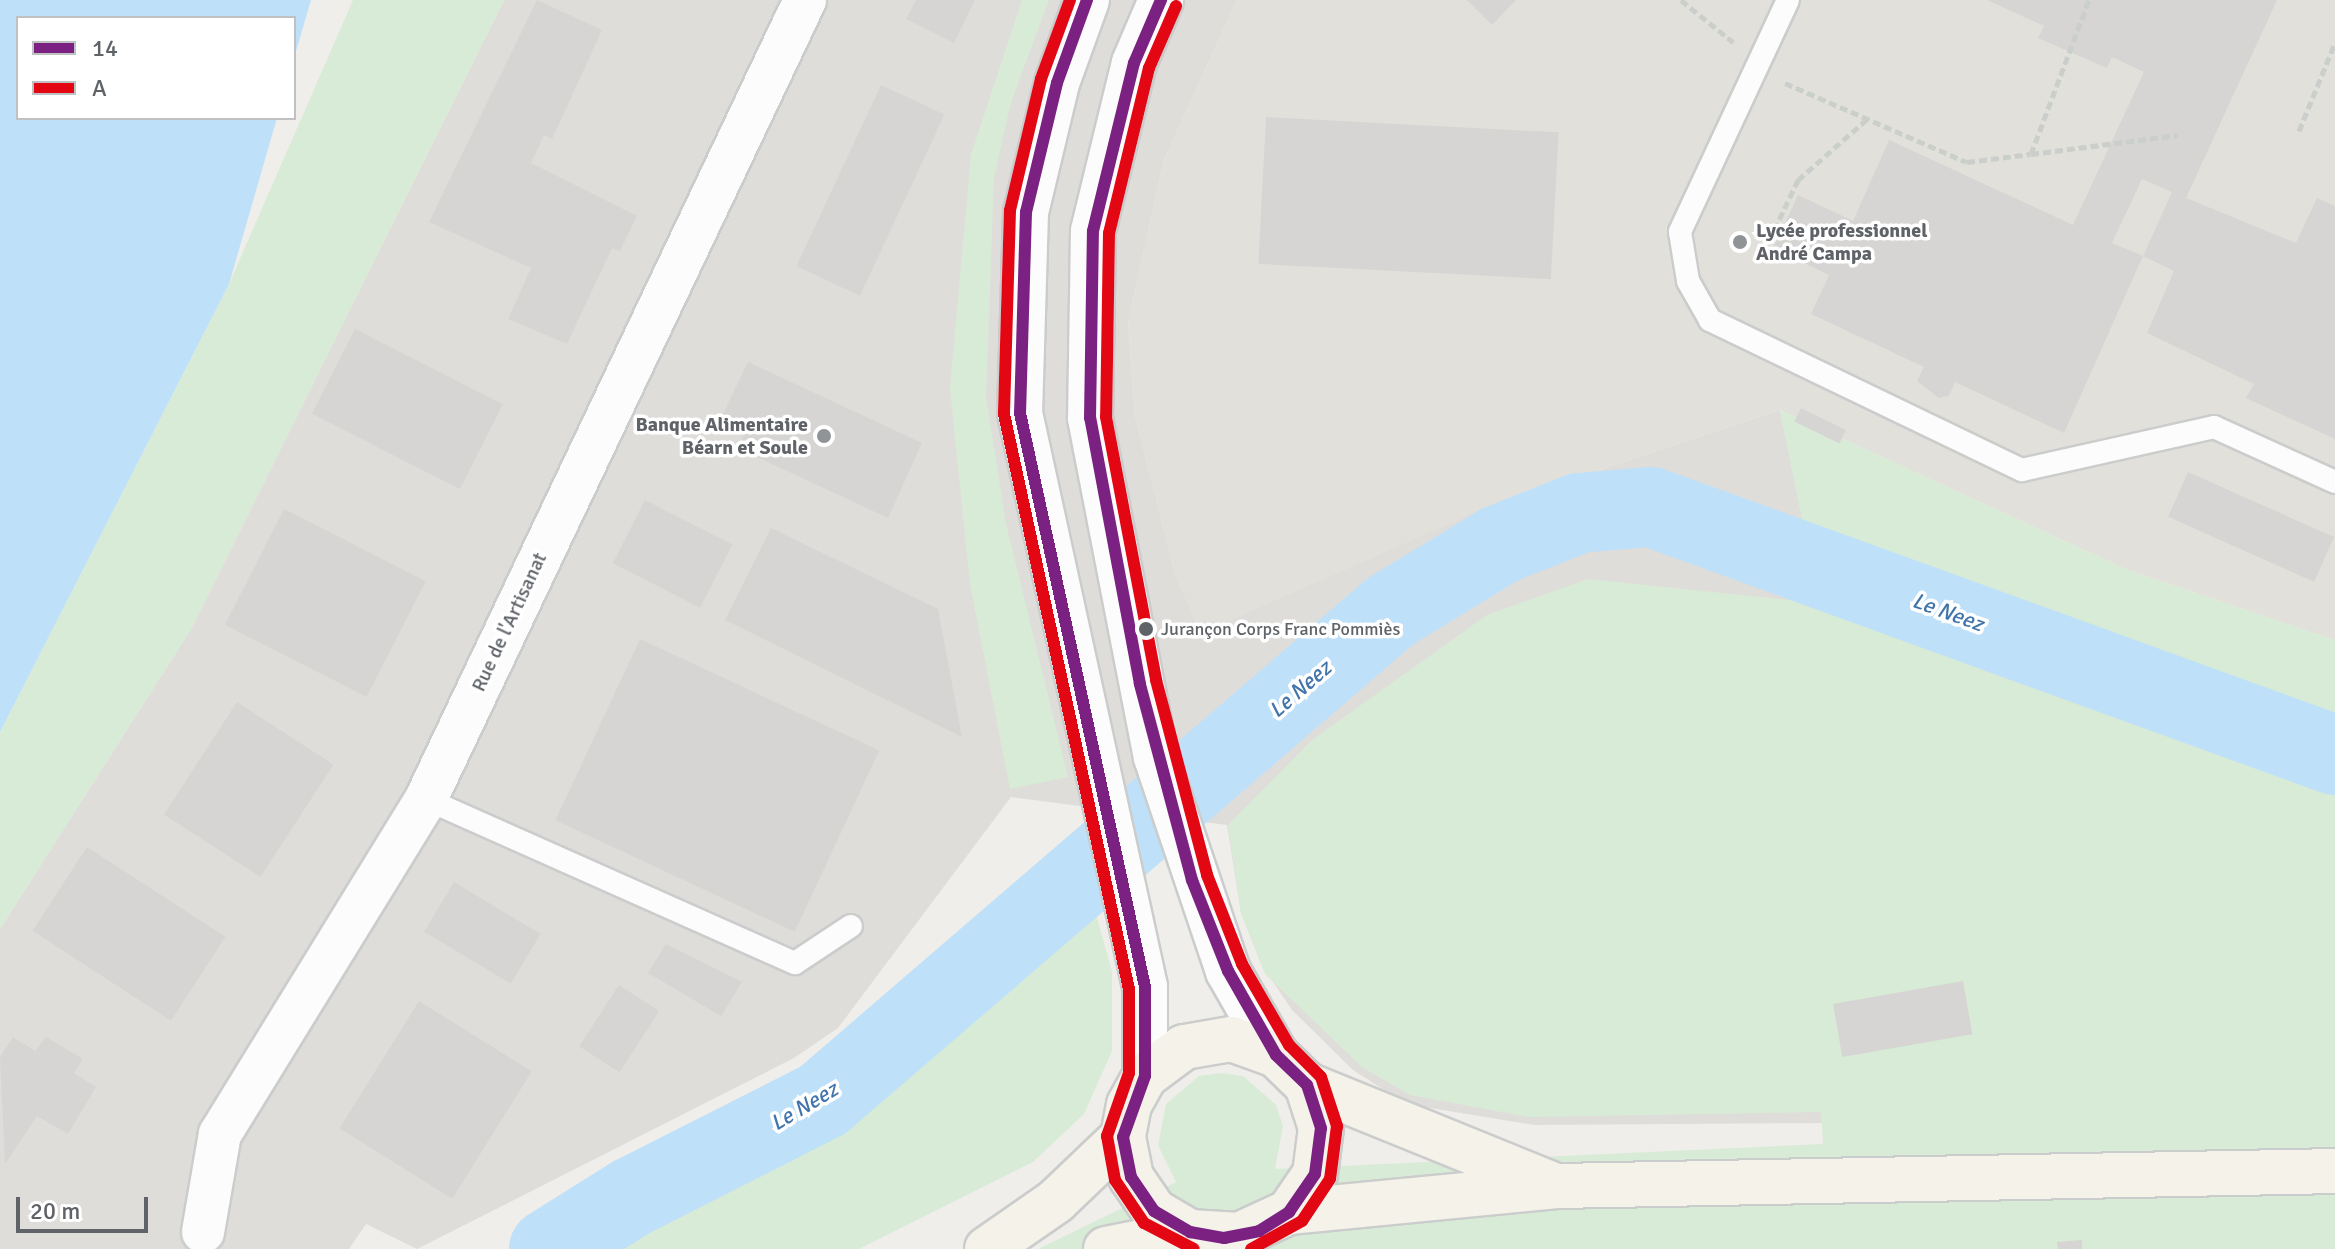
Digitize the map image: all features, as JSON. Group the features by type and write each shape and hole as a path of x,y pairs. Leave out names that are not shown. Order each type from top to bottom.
{"main road":[{"path":"987,1249 1056,1201 1123,1137 1145,1076 1145,987 1020,413 1017,334 1029,198 1087,0"},
{"path":"1161,0 1108,153 1093,231 1087,321 1090,418 1156,757 1192,880 1228,971 1276,1055 1307,1085 1557,1186"},
{"path":"1145,1076 1184,1047 1231,1039 1276,1055"},
{"path":"1123,1137 1131,1177 1154,1211 1190,1232 1241,1242 1289,1212 1315,1174 1321,1128 1307,1085"},
{"path":"1289,1212 1557,1186 2335,1171"},
{"path":"1106,1249 1190,1232"}],"street":[{"name":"Rue de l'Artisanat","path":"203,1232 220,1134 426,799 805,0"}],"lane":[{"path":"1788,0 1680,232 1688,281 1710,320 2022,470 2214,427 2335,482"},
{"path":"426,799 795,963 851,926"}],"path":[{"path":"1681,0 1758,63 1867,119 1967,162 2178,135"},
{"path":"2031,154 2089,0"},
{"path":"2299,131 2335,43"},
{"path":"1769,241 1798,180 1867,119"}],"shaded area":[{"path":"504,0 1237,0 1164,160 1128,323 1135,415 1176,578 1483,509 1780,410 1820,604 1822,1123 1534,1125 1406,1104 1353,1070 1292,1010 1261,964 1241,913 1227,825 1011,797 838,1028 794,1058 417,1249 366,1224 349,1249 0,1249 0,929 191,629"},
{"name":"Lycée professionnel André Campa","path":"1237,0 2335,0 2335,640 2130,571 1780,410 1483,509 1201,633 1176,578 1135,415 1128,323 1164,160"}],"green space":[{"path":"353,0 504,0 191,629 0,929 0,732 229,284"},
{"path":"1022,0 1049,0 1011,102 994,177 986,397 1006,524 1068,777 1010,789 970,584 950,388 971,155"},
{"path":"1780,410 2130,571 2335,640 2335,1249 1038,1249 1176,1182 1158,1145 1166,1104 1199,1076 1221,1073 1243,1076 1276,1105 1283,1126 1275,1169 1823,1144 1821,1112 1529,1117 1410,1095 1362,1067 1265,974 1241,913 1228,825 1312,740 1487,615 1588,579 1819,603"},
{"path":"1093,903 1112,972 1112,1051 1084,1114 1033,1162 859,1249 622,1249 815,1138"}],"water":[{"path":"0,0 311,0 296,51 296,16 16,16 16,120 276,120 229,284 0,732"}],"building":[{"path":"537,0 602,30 552,139 544,135 531,163 637,216 620,251 612,248 567,344 508,319 531,268 429,222"},
{"path":"916,0 975,0 954,43 906,19"},
{"path":"1467,0 1516,0 1492,25"},
{"path":"1987,0 2277,0 2186,198 2296,243 2317,198 2335,206 2335,439 2246,398 2254,384 2147,333 2174,271 2143,256 2064,433 1955,382 1949,396 1939,398 1917,381 1924,367 1811,314 1829,275 1773,248 1798,195 1853,221 1889,140 2073,225 2144,72 2112,57 2107,68 2038,38 2044,26","holes":["2142,179 2172,192 2143,256 2112,243"]},
{"path":"881,85 944,115 860,296 796,266"},
{"path":"1266,117 1559,132 1551,279 1258,264"},
{"path":"355,329 503,404 460,489 312,414"},
{"name":"Banque Alimentaire Béarn et Soule","path":"748,362 922,443 888,518 738,448 747,428 722,416"},
{"path":"1801,408 1846,430 1839,443 1794,421"},
{"path":"2188,472 2334,537 2314,582 2168,517"},
{"path":"645,500 732,544 700,608 613,563"},
{"path":"284,509 426,581 367,697 225,625"},
{"path":"771,528 938,609 962,737 725,620"},
{"path":"640,639 879,751 795,932 555,820"},
{"path":"237,702 333,765 260,877 164,814"},
{"path":"87,847 225,937 171,1021 33,931"},
{"path":"454,882 541,934 511,984 424,932"},
{"path":"666,944 742,982 721,1016 648,973"},
{"path":"1963,981 1972,1034 1842,1057 1833,1004"},
{"path":"619,985 659,1011 619,1072 579,1046"},
{"path":"419,1001 532,1071 452,1199 340,1128"},
{"path":"13,1037 35,1051 46,1037 83,1059 74,1073 96,1087 68,1134 37,1116 5,1164 0,1057"},
{"path":"2082,1240 2082,1249 2058,1249 2057,1242"}],"waterway":[{"name":"Le Neez","path":"549,1249 632,1197 823,1100 1391,611 1499,545 1579,513 1651,507 2335,755"}],"transit line":[{"name":"A","path":"1070,0 1041,79 1010,210 1004,414 1129,989 1129,1073 1107,1136 1115,1180 1144,1223 1194,1249"},
{"name":"14","path":"1087,0 1057,83 1026,212 1020,413 1145,987 1145,1076 1123,1137 1131,1177 1154,1211 1190,1232 1224,1238 1259,1231 1289,1212 1315,1174 1321,1128 1307,1085 1276,1055 1228,971 1192,880 1140,684 1090,418 1093,231 1134,63 1161,0"},
{"name":"A","path":"1176,6 1149,68 1109,233 1106,417 1156,680 1207,875 1242,964 1289,1045 1321,1077 1337,1126 1330,1179 1302,1221 1251,1249"}],"place":[{"name":"Lycée professionnel André Campa","path":"1740,242"},
{"name":"Banque Alimentaire Béarn et Soule","path":"824,436"},
{"name":"Jurançon Corps Franc Pommiès","path":"1146,629"}]}
